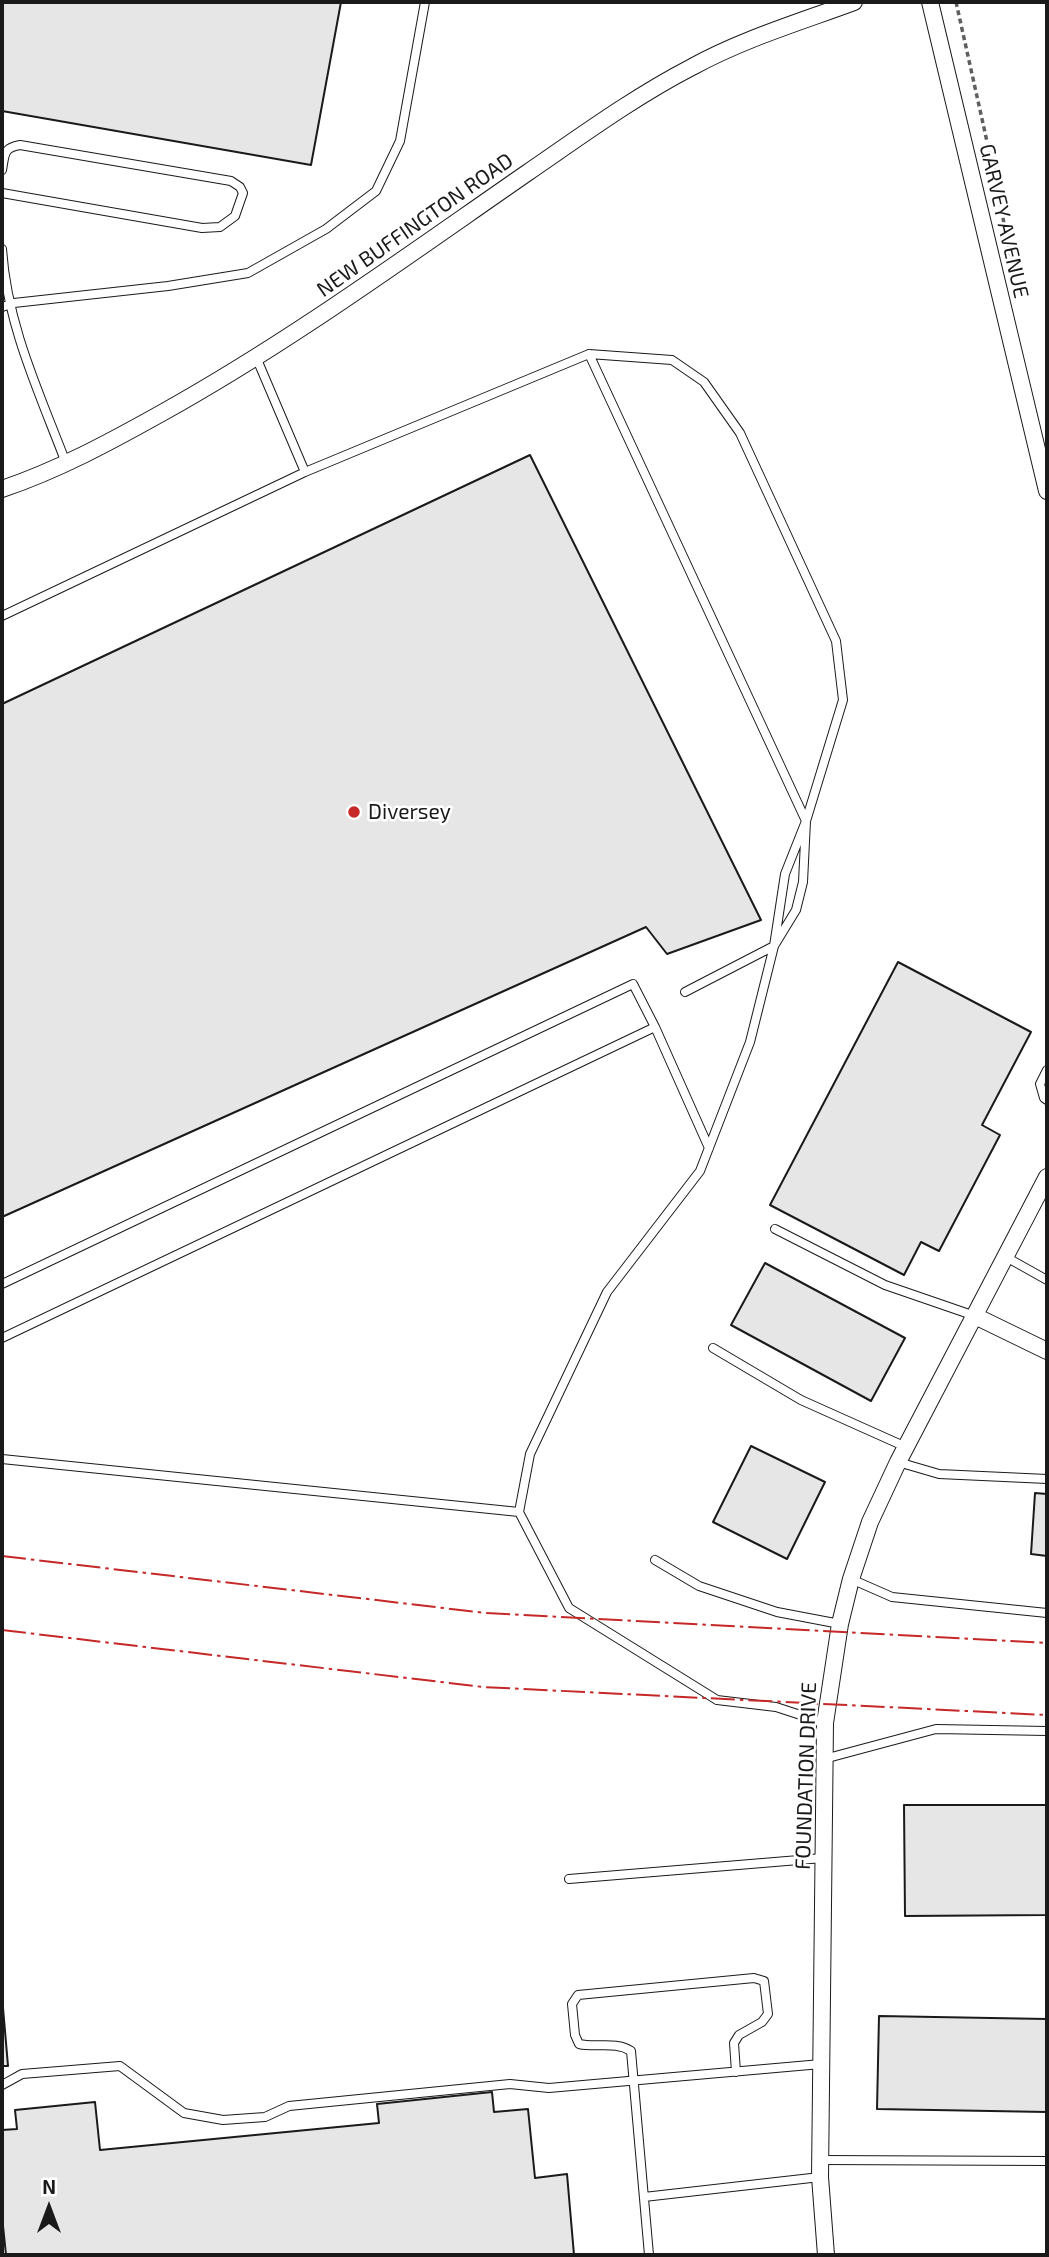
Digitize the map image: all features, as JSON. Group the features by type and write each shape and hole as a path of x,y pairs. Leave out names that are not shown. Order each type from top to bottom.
{"street":[{"name":"NEW BUFFINGTON ROAD","path":"2,489 89,453 195,395 294,334 613,113 691,67 727,50 854,2"},
{"name":"GARVEY AVENUE","path":"930,2 1047,491"},
{"name":"FOUNDATION DRIVE","path":"826,2255 820,2177 824,1759 825,1723 840,1624 851,1579 870,1522 905,1447 1047,1177"},
{"path":"975,1315 1047,1351"}],"lane":[{"path":"6,305 168,286 248,273 326,229 376,191 400,141 425,2"},
{"path":"2,170 5,153 10,147 20,145 231,181 240,187 243,193 235,216 220,227 202,228 2,193"},
{"path":"2,249 6,305 66,463"},
{"path":"589,354 806,821 803,882 796,909 774,946 685,992"},
{"path":"2,616 305,472 589,354 672,360 704,382 740,433 836,641 843,701 806,821 785,874 774,946 750,1042 700,1171 607,1292 530,1454 519,1512 569,1608 717,1700 776,1707 825,1723"},
{"path":"256,357 305,472"},
{"path":"2,1283 633,984 709,1148"},
{"path":"2,1338 655,1027"},
{"path":"1047,1070 1040,1084 1047,1100"},
{"path":"775,1229 885,1285 975,1315"},
{"path":"1006,1256 1047,1280"},
{"path":"713,1348 801,1400 905,1447"},
{"path":"2,1459 519,1512"},
{"path":"898,1462 939,1474 1047,1479"},
{"path":"655,1560 699,1586 777,1612 840,1624"},
{"path":"851,1579 892,1598 1047,1613"},
{"path":"824,1759 936,1729 1047,1731"},
{"path":"569,1879 823,1858"},
{"path":"649,2255 631,2050 622,2045 579,2044 575,2035 572,2004 578,1995 754,1978 764,1981 768,2014 762,2022 739,2035 734,2043 736,2072"},
{"path":"2,2085 22,2074 120,2066 184,2113 223,2120 265,2117 289,2106 510,2084 549,2088 821,2064"},
{"path":"820,2160 1047,2161"},
{"path":"644,2197 820,2177"}],"path":[{"path":"956,2 1014,272"}],"building":[{"path":"2,2 341,2 311,165 2,111"},
{"name":"Diversey","path":"530,455 761,920 667,954 646,927 2,1217 2,704"},
{"path":"898,962 1031,1032 982,1125 1000,1135 939,1251 921,1242 904,1275 770,1205"},
{"path":"765,1263 905,1338 871,1401 731,1325"},
{"path":"751,1446 825,1482 787,1559 713,1522"},
{"path":"1035,1493 1047,1494 1047,1556 1031,1554"},
{"path":"904,1805 1047,1805 1047,1915 905,1916"},
{"path":"2,1996 8,2066 2,2066"},
{"path":"879,2016 1047,2019 1047,2112 877,2109"},
{"path":"492,2092 494,2112 528,2109 535,2178 567,2174 574,2255 6,2255 2,2216 2,2130 17,2129 15,2110 95,2102 100,2150 379,2123 377,2104"}],"power":[{"path":"2,1556 486,1613 1047,1643"},
{"path":"2,1630 483,1687 1047,1715"}],"place":[{"name":"Diversey","path":"354,812"}]}
